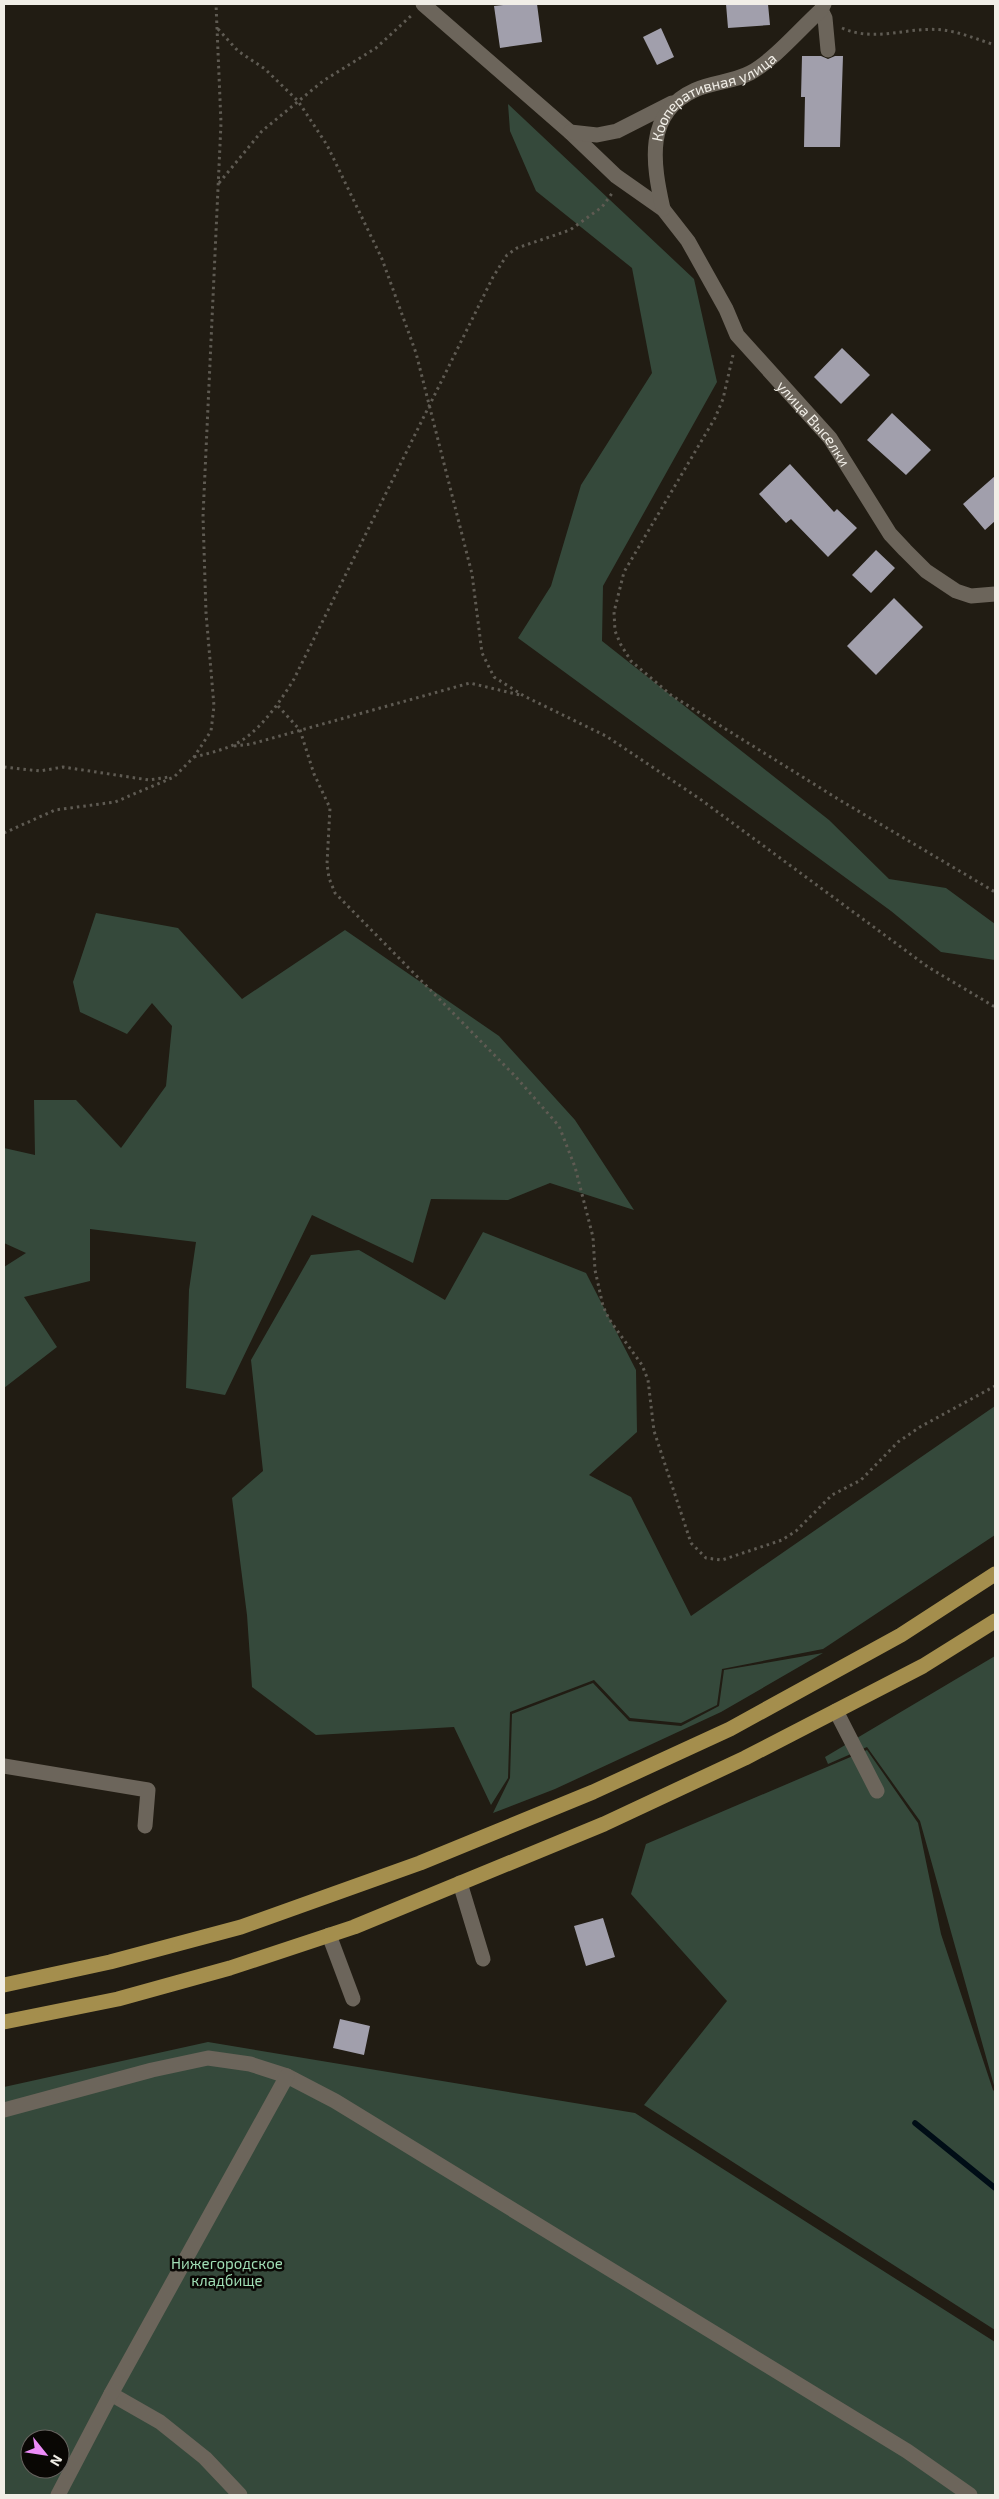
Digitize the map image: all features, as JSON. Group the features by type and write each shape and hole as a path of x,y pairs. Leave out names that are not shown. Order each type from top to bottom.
{"main road":[{"path":"4,1984 110,1962 240,1927 420,1864 466,1845 593,1792 730,1729 901,1634 995,1574"},
{"path":"4,2022 118,1999 230,1968 329,1935 460,1883 604,1824 744,1758 923,1666 995,1621"}],"street":[{"path":"423,4 570,132 616,176 663,209"},
{"path":"823,10 828,50"},
{"name":"Кооперативная улица","path":"663,209 656,176 654,153 664,116 674,102 696,89 749,73 823,10"},
{"path":"570,132 597,135 617,131 674,102"},
{"name":"улица Выселки","path":"663,209 688,241 719,296 737,335 830,438 890,534 926,571 956,591 971,596 995,594"},
{"path":"836,1711 877,1791"},
{"path":"4,1766 148,1790 145,1826"},
{"path":"460,1883 482,1959"},
{"path":"329,1935 353,1999"},
{"path":"4,2110 152,2070 208,2058 250,2064 287,2076 335,2101 882,2436 970,2495"},
{"path":"58,2495 111,2394 287,2076"},
{"path":"111,2394 160,2422 205,2458 240,2495"}],"path":[{"path":"4,833 55,810 115,802 174,777 194,757 210,731 214,706 206,613 203,516 221,123 216,4"},
{"path":"218,183 262,131 323,81 376,48 423,4"},
{"path":"823,10 845,29 875,36 908,31 943,30 995,45"},
{"path":"218,30 238,51 265,69 298,101 327,145 382,259 416,353 472,574 482,653 494,678 524,696 606,736 700,798 928,967 995,1007"},
{"path":"233,746 253,731 278,706 294,680 493,277 507,255 517,248 570,230 602,207 613,192 616,176"},
{"path":"737,335 723,399 715,418 624,572 616,594 614,612 615,630 621,645 632,661 671,695 838,799 995,892"},
{"path":"194,757 233,746 251,744 470,683 524,696"},
{"path":"278,706 300,730 314,774 330,808 327,864 328,878 335,893 515,1076 559,1126 575,1166 593,1237 595,1270 603,1306 609,1319 645,1372 654,1431 691,1543 696,1550 706,1558 722,1560 782,1540 796,1531 832,1495 860,1480 898,1442 920,1427 995,1386"},
{"path":"4,767 40,771 63,767 149,780 174,777"}],"green space":[{"path":"508,104 694,279 717,382 603,586 602,641 829,820 889,879 946,888 995,924 995,960 941,952 891,911 518,638 551,586 581,485 652,373 632,268 536,191 510,131"},
{"path":"96,913 178,928 242,999 345,930 499,1036 575,1120 634,1210 550,1183 508,1200 431,1199 413,1263 312,1215 225,1395 186,1388 189,1290 196,1242 90,1229 90,1281 24,1297 57,1347 4,1388 4,1267 26,1253 4,1243 4,1148 35,1155 34,1100 76,1100 121,1148 166,1086 172,1026 152,1003 127,1034 80,1012 73,982"},
{"path":"483,1232 586,1273 636,1370 637,1432 589,1475 631,1497 691,1616 995,1406 995,1535 823,1649 722,1669 717,1705 681,1723 630,1718 594,1680 510,1712 508,1778 491,1805 454,1727 316,1735 252,1687 247,1615 232,1498 263,1471 251,1360 311,1255 359,1250 445,1300"},
{"path":"823,1653 721,1712 555,1789 493,1813 510,1778 512,1714 593,1683 629,1721 681,1726 719,1706 724,1670"},
{"path":"995,1656 995,2089 920,1821 867,1747 828,1764 825,1757"},
{"path":"867,1750 918,1823 941,1934 995,2092 995,2330 644,2105 727,2001 631,1894 646,1844"},
{"name":"Нижегородское кладбище","path":"208,2042 635,2113 995,2342 995,2495 4,2495 4,2087"}],"building":[{"path":"537,4 542,42 500,48 494,6"},
{"path":"726,4 768,4 770,25 728,28"},
{"path":"661,28 674,57 657,65 643,37"},
{"path":"802,56 821,56 828,59 835,56 843,56 840,147 804,147 805,97 801,97"},
{"path":"842,348 870,375 841,404 814,377"},
{"path":"892,413 931,450 906,475 867,440"},
{"path":"790,464 834,512 837,509 857,528 828,557 791,519 786,523 759,494"},
{"path":"995,476 995,521 985,530 963,504"},
{"path":"876,550 895,568 871,593 852,575"},
{"path":"894,598 923,627 876,675 847,646"},
{"path":"603,1918 615,1957 586,1966 574,1926"},
{"path":"340,2019 370,2026 364,2055 333,2048"}],"waterway":[{"path":"915,2123 995,2188"}]}
